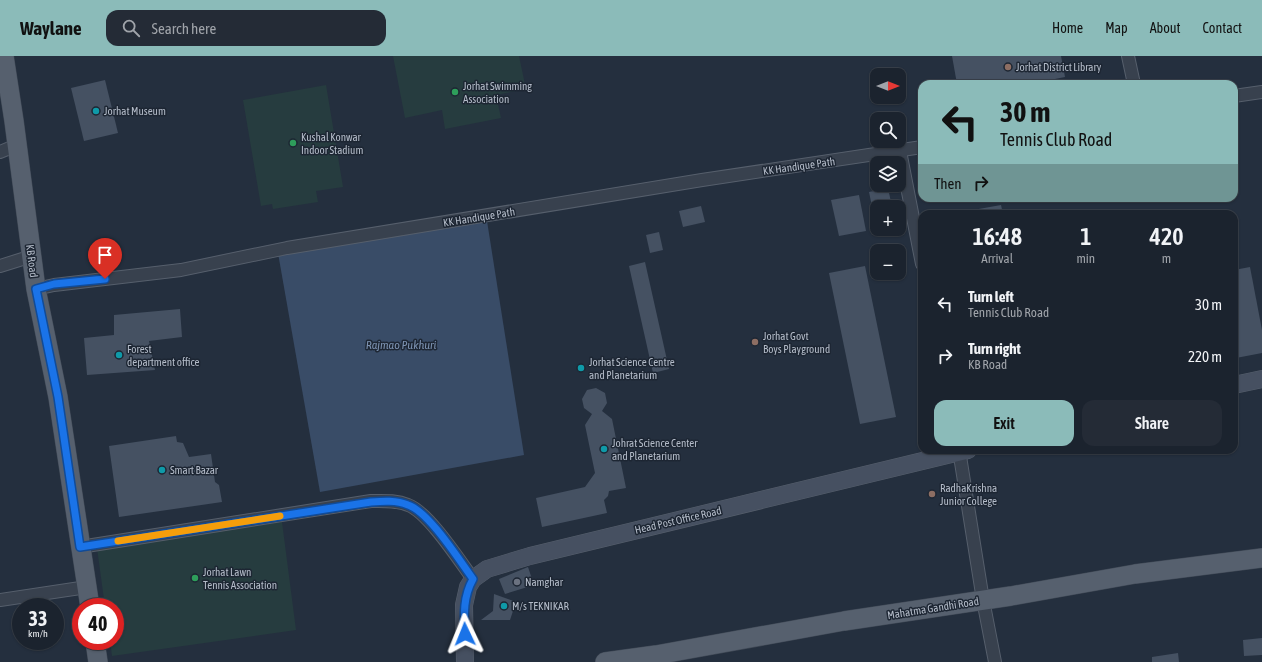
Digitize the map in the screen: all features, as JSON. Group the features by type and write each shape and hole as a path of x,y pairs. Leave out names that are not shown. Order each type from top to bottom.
{"main road":[{"name":"KB Road","path":"3,60 8,149 32,256 36,289 58,397 89,598"},
{"name":"Mahatma Gandhi Road","path":"605,662 656,655 859,619 983,600 1135,574 1262,558"},
{"path":"96,650 98,662"}],"street":[{"path":"1128,56 1133,80"},
{"path":"1238,95 1262,92"},
{"name":"KK Handique Path","path":"36,289 54,284 181,270 294,247 694,181 918,148"},
{"path":"900,151 918,243"},
{"path":"0,266 32,256"},
{"path":"1238,384 1262,379"},
{"path":"1238,393 1262,388"},
{"name":"Head Post Office Road","path":"473,579 492,567 530,556 950,454"},
{"path":"962,454 983,600 995,662"},
{"path":"80,547 371,502 390,501 410,505 424,515 473,579 467,591 464,605 466,662"},
{"path":"0,600 87,586"}],"green space":[{"name":"Jorhat Swimming Association","path":"393,56 519,56 526,89 496,95 501,118 445,129 442,110 405,118"},
{"name":"Kushal Konwar Indoor Stadium","path":"326,85 343,187 316,191 318,202 273,209 272,204 261,206 243,100"},
{"name":"Jorhat Lawn Tennis Association","path":"282,522 296,630 112,656 111,650 124,650 124,598 104,598 97,548"}],"water":[{"name":"Rajmao Pukhuri","path":"487,221 524,455 320,492 278,253"}],"building":[{"name":"Jorhat District Library","path":"952,56 1061,56 1065,77 1050,80 956,80"},
{"path":"105,80 118,133 84,141 71,88"},
{"path":"869,192 889,192 891,200 871,200"},
{"path":"859,195 866,231 839,236 831,200"},
{"path":"1001,205 1002,210 973,210"},
{"path":"701,206 705,222 683,227 679,211"},
{"path":"659,232 663,250 650,253 646,235"},
{"path":"645,262 669,369 653,373 629,266"},
{"path":"865,266 896,417 860,424 829,273"},
{"path":"1250,267 1262,330 1262,353 1238,358 1238,269"},
{"name":"Forest department office","path":"180,309 182,337 149,341 155,370 87,375 84,338 114,335 114,315"},
{"name":"Johrat Science Center and Planetarium","path":"596,388 605,393 607,403 602,411 612,419 626,488 609,491 608,496 604,500 607,513 542,527 536,498 585,487 595,473 585,425 592,414 584,408 582,399 587,390"},
{"name":"Smart Bazar","path":"176,436 177,442 183,443 189,457 211,454 215,482 219,485 222,502 119,517 109,446"},
{"name":"Namghar","path":"528,567 534,585 505,594 499,579"},
{"name":"M/s TEKNIKAR","path":"494,594 516,602 510,620 481,620 493,611"},
{"path":"1262,638 1262,655 1244,656 1243,640"},
{"path":"1178,653 1179,662 1152,662 1152,657"}],"slow traffic":[{"path":"118,541 280,516"}],"place":[{"name":"Jorhat District Library","path":"1008,67"},
{"name":"Jorhat Swimming Association","path":"455,92"},
{"name":"Jorhat Museum","path":"96,111"},
{"name":"Kushal Konwar Indoor Stadium","path":"293,143"},
{"name":"Jorhat Govt Boys Playground","path":"755,342"},
{"name":"Forest department office","path":"119,355"},
{"name":"Jorhat Science Centre and Planetarium","path":"581,368"},
{"name":"Johrat Science Center and Planetarium","path":"604,449"},
{"name":"Smart Bazar","path":"162,470"},
{"name":"RadhaKrishna Junior College","path":"932,494"},
{"name":"Jorhat Lawn Tennis Association","path":"195,578"},
{"name":"Namghar","path":"517,582"},
{"name":"M/s TEKNIKAR","path":"504,606"}],"route":[{"path":"105,279 54,284 36,289 58,397 80,547 371,502 390,501 402,503 410,505 424,515 473,579 468,587 464,605 465,634"}]}
